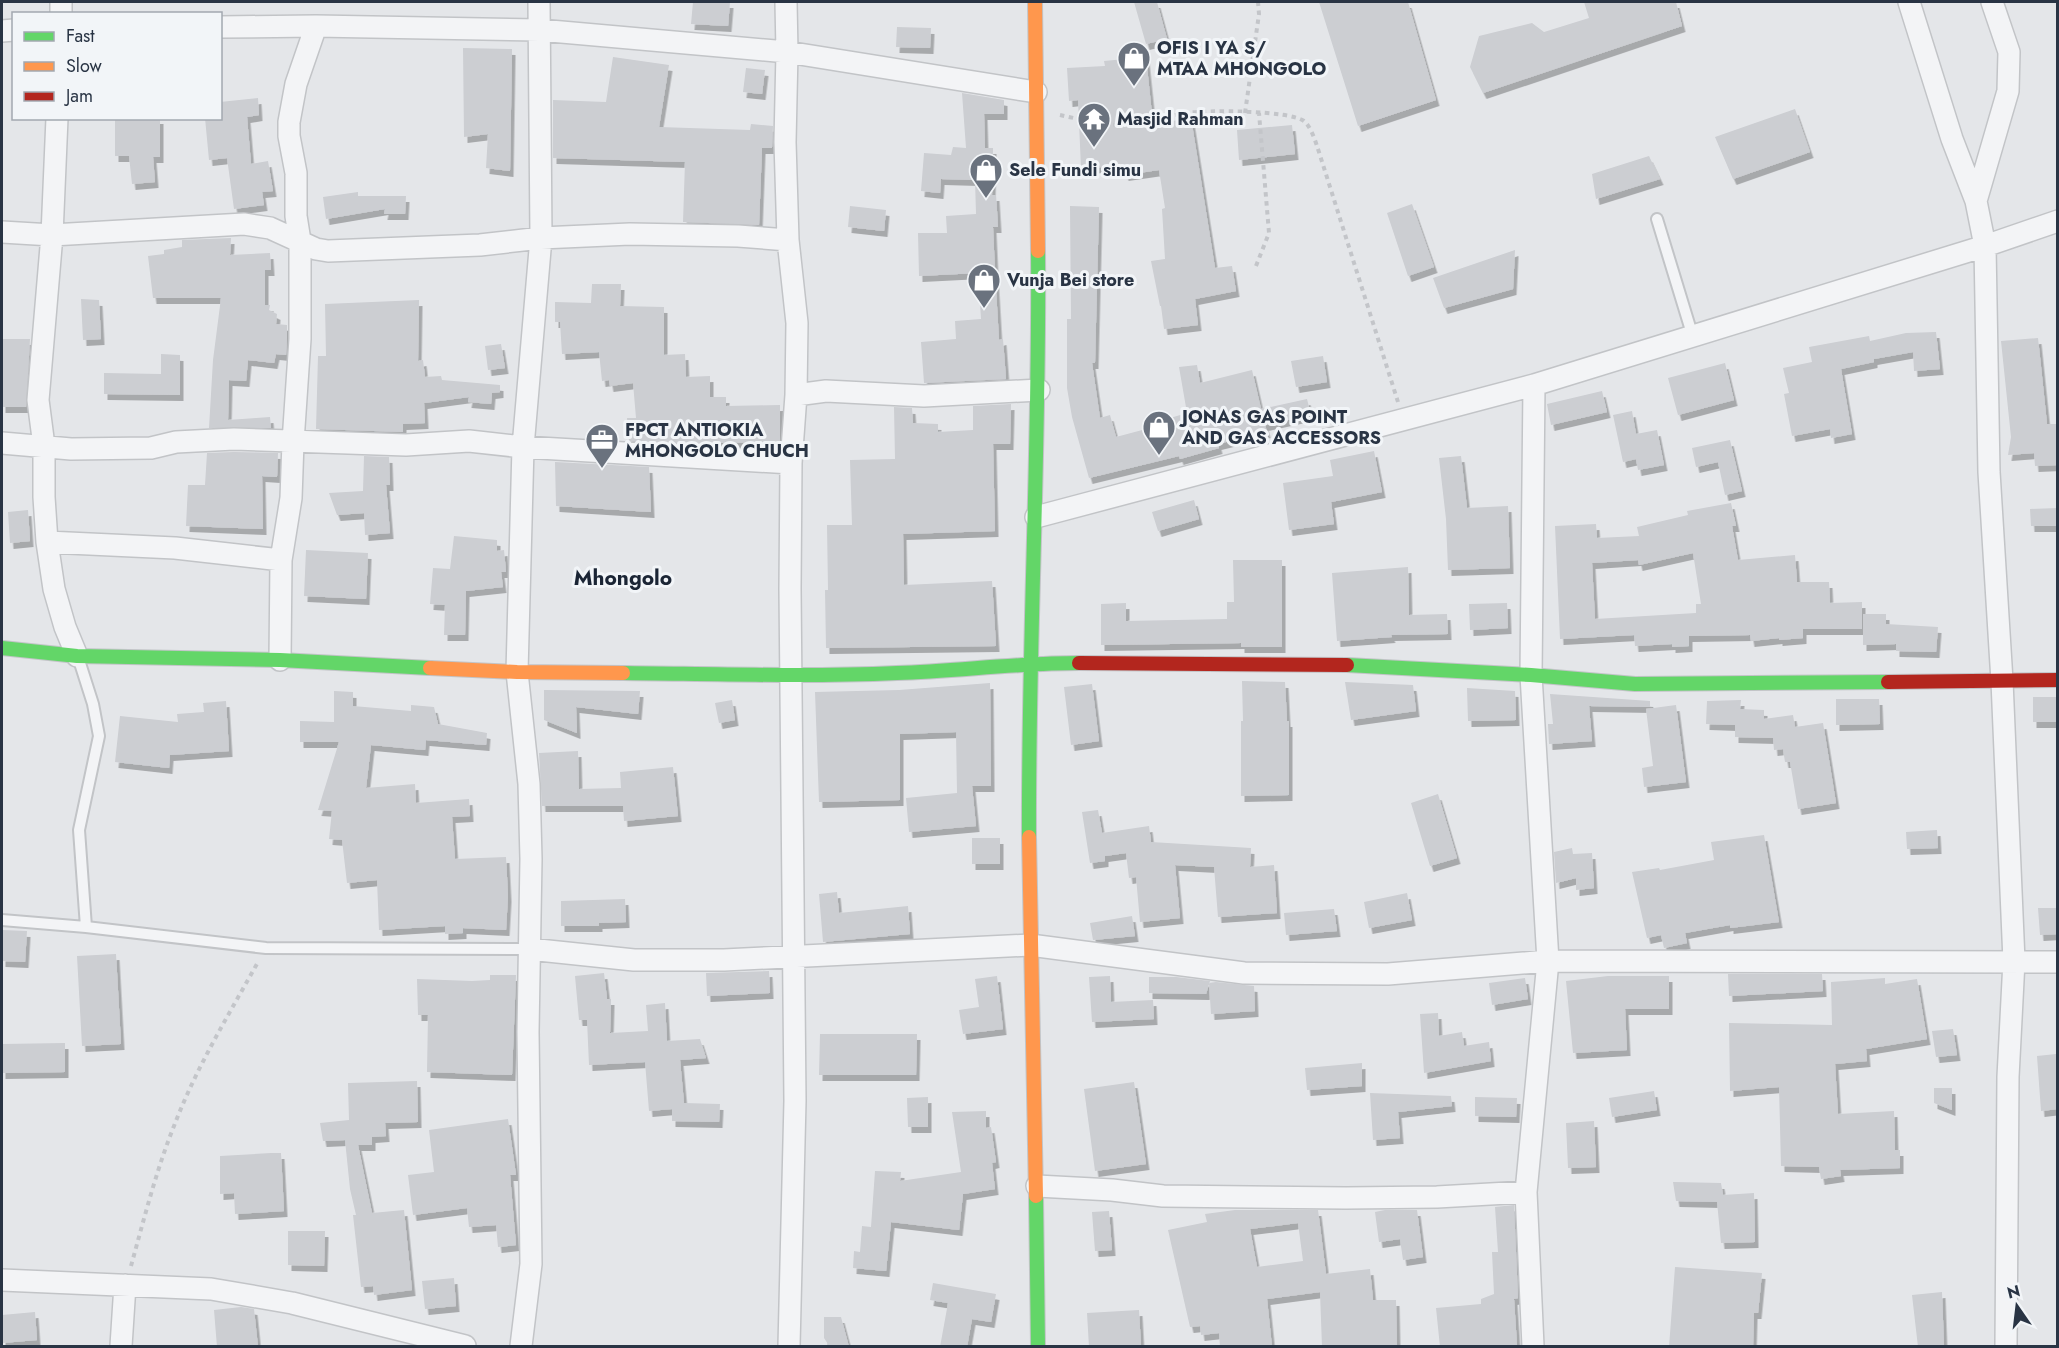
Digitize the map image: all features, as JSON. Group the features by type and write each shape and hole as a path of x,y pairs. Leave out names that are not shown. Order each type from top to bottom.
{"street":[{"path":"521,1347 531,1264 528,1118 531,859 529,784 517,672 523,447 541,238 539,2"},
{"path":"786,2 785,142 788,240 797,322 796,394 791,463 790,588 795,1101 789,1347"},
{"path":"1035,2 1039,390 1030,663 1030,945 1038,1347"},
{"path":"1909,2 1952,139 1976,201 1986,246 1989,472 2002,681 2014,961 2008,1077 2006,1347"},
{"path":"1976,201 2008,92 2009,52 1992,2"},
{"path":"280,660 281,560 291,498 300,339 300,241 296,216 296,173 289,136 289,122 296,84 316,26"},
{"path":"222,27 316,26 539,30 787,52 1036,100"},
{"path":"57,120 52,235 38,400 44,446 47,542 54,589 65,627 77,656"},
{"path":"1036,517 1534,385 1986,246 2058,221"},
{"path":"2,232 52,235 244,224 270,228 316,249 328,251 480,245 541,238 630,234 738,236 788,240"},
{"path":"1533,1347 1526,1192 1548,961 1531,675 1534,385"},
{"path":"796,394 826,392 924,396 1039,390"},
{"path":"2,443 71,449 152,448 176,442 234,439 406,445 469,441 523,447 791,463"},
{"path":"47,542 175,548 281,560"},
{"path":"2,648 77,656 280,660 517,672 792,675 898,673 1030,663 1371,665 1635,684 2058,681"},
{"path":"529,949 634,960 724,960 1030,945 1244,973 1388,974 1548,961 2058,962"},
{"path":"1036,1186 1112,1190 1163,1196 1391,1197 1526,1192"},
{"path":"2,1280 211,1289 292,1303 413,1341 465,1347"},
{"path":"121,1347 125,1285"}],"lane":[{"path":"1657,219 1693,337"},
{"path":"77,656 93,704 99,736 79,830 86,927"},
{"path":"2,920 86,927 266,948 529,949"}],"path":[{"path":"1245,113 1258,2"},
{"path":"1036,100 1062,116 1125,125 1185,114 1219,112 1276,114 1296,117 1305,122 1311,131 1347,235 1404,419"},
{"path":"1256,266 1269,233 1259,113"},
{"path":"125,1285 156,1176 174,1125 201,1063 266,948"}],"building":[{"path":"693,2 730,2 728,26 691,24"},
{"path":"1134,2 1157,2 1167,39 1146,44"},
{"path":"1319,2 1408,2 1436,100 1358,126"},
{"path":"1584,2 1676,2 1682,26 1483,93 1470,67 1479,36 1532,23 1544,32 1589,18"},
{"path":"897,27 931,28 930,48 896,47"},
{"path":"463,48 512,49 510,171 486,168 488,134 464,137"},
{"path":"613,57 669,65 659,127 750,130 751,124 773,126 772,148 762,148 759,225 683,222 685,162 553,158 553,100 606,102"},
{"path":"1146,57 1153,124 1191,118 1215,268 1232,266 1236,291 1195,299 1198,325 1164,329 1151,261 1165,259 1162,209 1165,208 1159,170 1125,175 1124,166 1081,168 1078,100 1069,101 1067,68 1105,66 1104,61"},
{"path":"746,68 765,70 762,94 743,92"},
{"path":"962,93 1004,100 1004,114 984,114 985,148 993,148 992,195 996,195 998,227 993,227 995,272 999,340 1003,339 1006,379 924,383 921,342 956,339 955,321 981,319 978,273 919,276 918,233 947,233 946,216 976,214 975,180 941,179 940,193 921,191 924,153 951,155 953,147 966,148"},
{"path":"258,98 259,115 247,117 251,164 268,161 273,191 262,192 264,205 234,209 227,158 209,160 205,120 222,120 222,102"},
{"path":"1795,109 1810,152 1733,179 1715,137"},
{"path":"115,120 160,120 160,157 153,157 155,182 132,184 129,156 115,156"},
{"path":"1292,125 1295,154 1239,160 1237,130"},
{"path":"1649,156 1660,179 1596,199 1592,174"},
{"path":"358,192 358,196 406,196 405,214 384,214 385,209 326,219 323,197"},
{"path":"1412,204 1434,267 1408,276 1387,213"},
{"path":"850,206 886,210 884,231 848,227"},
{"path":"1070,206 1099,207 1095,363 1092,363 1100,418 1110,415 1116,437 1161,425 1160,421 1187,413 1179,367 1197,365 1200,383 1252,370 1261,409 1307,399 1311,415 1265,425 1267,432 1218,444 1219,448 1180,459 1179,456 1089,478 1072,417 1067,388 1067,319 1071,319"},
{"path":"231,238 230,255 270,253 271,270 265,270 265,305 270,305 269,310 277,314 276,324 287,325 287,339 286,355 276,354 274,363 248,360 246,381 229,380 228,420 270,417 271,428 209,428 213,360 221,298 153,298 148,256 164,254 164,250 182,247 182,240"},
{"path":"1515,250 1513,289 1444,308 1433,278"},
{"path":"592,284 621,284 620,306 664,307 664,355 685,354 686,377 710,376 710,397 726,397 726,406 780,405 780,442 721,443 721,446 629,441 627,418 636,418 633,383 610,386 609,380 602,381 599,352 562,354 560,322 555,322 555,302 591,303"},
{"path":"81,299 99,300 101,339 83,340"},
{"path":"419,300 418,361 423,360 425,377 441,376 442,380 500,385 500,392 492,393 491,404 468,402 469,397 424,403 425,423 403,424 403,432 316,429 318,356 326,356 325,304"},
{"path":"1936,332 1940,369 1914,371 1913,352 1874,359 1874,362 1841,369 1852,434 1831,438 1830,429 1792,436 1784,394 1789,393 1783,368 1812,362 1809,347 1869,336 1870,341 1906,333"},
{"path":"2038,338 2047,424 2058,424 2058,465 2035,466 2034,453 2008,455 2011,437 2001,341"},
{"path":"2,339 30,339 26,407 2,407"},
{"path":"501,344 505,368 488,370 485,346"},
{"path":"161,354 180,355 180,395 104,394 104,373 161,374"},
{"path":"1323,356 1327,382 1296,387 1291,361"},
{"path":"1725,363 1734,400 1678,415 1668,378"},
{"path":"1602,391 1607,412 1551,425 1547,404"},
{"path":"1011,404 1010,444 993,444 995,531 903,534 904,585 992,581 996,646 826,648 827,525 852,525 850,460 895,459 894,407 912,408 913,423 938,424 938,432 973,430 973,406"},
{"path":"1632,411 1636,434 1657,430 1664,465 1638,470 1636,459 1623,462 1613,415"},
{"path":"1730,440 1742,491 1725,495 1718,462 1696,467 1692,448"},
{"path":"1374,451 1382,492 1331,502 1334,524 1289,530 1283,483 1333,476 1330,460"},
{"path":"207,453 278,453 277,477 262,476 263,529 186,526 188,485 205,485"},
{"path":"364,456 389,457 390,485 386,485 390,533 365,535 364,513 337,515 329,493 363,491"},
{"path":"1461,456 1467,508 1508,506 1510,568 1448,570 1446,519 1439,458"},
{"path":"555,462 649,467 651,512 556,506"},
{"path":"1194,500 1199,519 1158,531 1152,512"},
{"path":"1731,503 1736,526 1732,526 1738,560 1795,555 1797,582 1829,582 1830,603 1862,602 1862,629 1803,629 1803,638 1779,640 1779,638 1751,641 1750,635 1689,636 1689,646 1672,647 1672,644 1635,646 1634,635 1560,639 1555,526 1596,524 1597,538 1639,536 1637,527 1688,515 1687,511","holes":["1693,553 1701,604 1696,604 1696,613 1595,619 1592,563 1638,560 1639,565"]},
{"path":"2058,508 2058,526 2031,526 2030,509"},
{"path":"28,510 30,541 10,543 8,512"},
{"path":"454,536 497,540 497,551 504,550 506,572 501,572 503,587 466,591 465,635 444,635 445,605 430,604 433,568 450,569"},
{"path":"306,550 368,553 366,599 304,596"},
{"path":"1233,560 1282,560 1282,647 1241,647 1241,643 1101,645 1101,604 1126,603 1126,621 1227,619 1227,602 1234,602"},
{"path":"1408,567 1409,615 1447,614 1448,634 1391,635 1392,637 1337,641 1332,573"},
{"path":"1507,603 1508,628 1470,630 1469,604"},
{"path":"1863,614 1886,614 1886,624 1938,627 1936,652 1896,651 1896,644 1863,645"},
{"path":"1242,681 1285,682 1287,721 1289,721 1289,795 1241,796"},
{"path":"1345,682 1413,685 1416,711 1351,720"},
{"path":"990,683 991,786 972,786 976,826 909,832 906,798 957,793 956,732 900,734 900,800 819,802 815,692 899,690"},
{"path":"1092,684 1099,741 1071,745 1064,687"},
{"path":"1467,688 1515,691 1516,720 1468,721"},
{"path":"544,690 640,691 638,714 576,707 577,733 544,720"},
{"path":"334,691 353,692 353,706 411,711 411,705 434,707 438,724 487,733 486,745 426,740 425,750 371,745 366,788 415,784 416,803 469,799 470,816 452,817 455,859 506,857 508,896 506,930 463,928 463,933 445,934 445,926 379,930 377,880 347,883 342,840 329,839 332,811 318,810 339,742 300,742 300,721 334,722"},
{"path":"1550,694 1650,701 1650,707 1589,706 1592,741 1549,744 1548,724 1553,724"},
{"path":"2033,697 2058,697 2058,722 2033,722"},
{"path":"1836,699 1879,699 1880,724 1836,725"},
{"path":"732,700 735,720 719,723 715,703"},
{"path":"1741,700 1740,709 1764,710 1764,719 1793,715 1795,727 1823,723 1836,803 1798,809 1790,762 1785,762 1783,749 1774,750 1773,738 1735,737 1735,725 1706,724 1707,701"},
{"path":"226,701 229,751 170,755 169,768 115,762 120,716 178,722 177,714 204,712 203,703"},
{"path":"1676,705 1686,782 1644,787 1642,768 1653,766 1646,709"},
{"path":"578,751 579,789 621,788 620,772 673,767 678,816 624,821 623,806 542,806 539,753"},
{"path":"1438,794 1457,858 1430,866 1411,803"},
{"path":"1098,810 1102,833 1149,826 1151,842 1251,848 1250,867 1274,865 1277,913 1218,917 1214,867 1175,865 1180,918 1140,922 1136,877 1129,878 1126,853 1105,856 1105,861 1090,863 1082,812"},
{"path":"1937,830 1938,848 1907,849 1906,832"},
{"path":"1764,835 1779,922 1730,928 1730,925 1685,933 1687,943 1664,948 1661,935 1647,938 1632,872 1659,868 1660,870 1714,860 1711,842"},
{"path":"972,838 1000,838 1000,864 972,864"},
{"path":"1572,848 1573,854 1592,853 1594,888 1576,890 1576,878 1556,883 1554,852"},
{"path":"837,892 839,913 908,906 910,934 823,942 819,894"},
{"path":"1407,893 1412,920 1369,928 1364,902"},
{"path":"625,899 626,922 599,923 599,926 561,926 561,901"},
{"path":"2038,908 2058,908 2058,934 2040,935"},
{"path":"1334,909 1337,931 1286,935 1284,913"},
{"path":"1132,916 1135,936 1093,940 1090,923"},
{"path":"2,930 27,931 25,962 2,961"},
{"path":"116,954 121,1044 82,1046 77,956"},
{"path":"769,971 770,993 707,996 706,973"},
{"path":"604,973 607,999 611,999 610,1033 648,1031 646,1005 665,1003 667,1041 700,1039 706,1058 680,1060 684,1103 720,1104 719,1122 672,1121 672,1109 649,1111 645,1062 589,1065 587,1020 579,1020 575,976"},
{"path":"1728,974 1822,974 1823,991 1729,996"},
{"path":"490,975 516,975 512,1075 427,1072 428,1015 418,1015 417,979 472,981 490,980"},
{"path":"997,976 1003,1029 963,1034 959,1010 979,1007 975,979"},
{"path":"1110,976 1111,1002 1153,1000 1154,1019 1092,1022 1089,977"},
{"path":"1608,976 1669,976 1669,1009 1625,1009 1627,1050 1573,1053 1566,981"},
{"path":"1149,977 1210,981 1206,994 1149,993"},
{"path":"1525,978 1528,999 1492,1005 1489,983"},
{"path":"1885,978 1885,984 1917,979 1927,1039 1866,1049 1867,1061 1835,1064 1838,1114 1894,1111 1895,1150 1900,1150 1900,1168 1840,1170 1841,1176 1821,1179 1819,1167 1781,1166 1779,1087 1730,1091 1729,1023 1832,1025 1831,982"},
{"path":"1209,983 1254,986 1255,1011 1211,1014"},
{"path":"1438,1013 1439,1036 1462,1032 1464,1046 1489,1042 1491,1061 1424,1073 1420,1014"},
{"path":"1953,1029 1957,1055 1936,1057 1932,1031"},
{"path":"820,1034 917,1034 916,1075 819,1075"},
{"path":"65,1043 65,1072 2,1073 2,1044"},
{"path":"2056,1054 2058,1109 2041,1111 2037,1056"},
{"path":"1362,1063 1362,1086 1307,1090 1305,1068"},
{"path":"417,1081 418,1122 385,1123 386,1136 372,1137 372,1145 358,1145 372,1213 404,1210 412,1290 374,1295 373,1286 361,1287 353,1215 356,1215 350,1189 345,1140 323,1141 320,1123 349,1120 348,1083"},
{"path":"1134,1082 1146,1164 1095,1171 1084,1089"},
{"path":"1934,1088 1952,1088 1952,1110 1934,1103"},
{"path":"1654,1091 1657,1110 1612,1117 1609,1098"},
{"path":"1370,1093 1451,1096 1452,1106 1398,1112 1400,1138 1373,1140"},
{"path":"928,1097 928,1127 908,1127 907,1098"},
{"path":"1475,1097 1517,1098 1516,1117 1475,1116"},
{"path":"986,1111 986,1128 991,1127 996,1162 992,1163 995,1189 963,1194 959,1230 891,1222 886,1271 853,1268 854,1251 860,1252 862,1226 871,1227 875,1171 901,1172 900,1181 961,1172 952,1112"},
{"path":"508,1119 516,1175 510,1175 516,1245 498,1247 496,1225 469,1227 467,1208 413,1215 408,1175 434,1172 429,1130"},
{"path":"1594,1121 1596,1167 1568,1168 1566,1123"},
{"path":"281,1153 284,1211 235,1214 234,1193 220,1194 220,1156"},
{"path":"1673,1182 1721,1183 1723,1195 1754,1193 1755,1242 1721,1243 1717,1202 1676,1201"},
{"path":"1514,1205 1518,1298 1514,1299 1517,1345 1440,1347 1436,1308 1481,1304 1481,1299 1494,1294 1492,1252 1498,1252 1495,1207"},
{"path":"1235,1210 1318,1210 1326,1274 1370,1269 1373,1300 1396,1300 1397,1347 1322,1347 1320,1292 1267,1299 1272,1347 1220,1347 1219,1333 1201,1335 1200,1326 1190,1327 1168,1230 1207,1222 1205,1214","holes":["1298,1223 1303,1261 1257,1267 1250,1229"]},
{"path":"1417,1210 1423,1257 1403,1260 1400,1239 1379,1242 1375,1212"},
{"path":"1109,1211 1112,1250 1095,1251 1092,1212"},
{"path":"288,1231 325,1231 324,1266 288,1265"},
{"path":"1675,1267 1762,1273 1758,1313 1754,1313 1753,1347 1669,1347"},
{"path":"454,1278 456,1306 425,1309 422,1281"},
{"path":"933,1283 996,1294 991,1322 972,1319 967,1347 940,1347 948,1303 930,1300"},
{"path":"1942,1292 1944,1347 1918,1347 1912,1295"},
{"path":"241,1307 254,1309 258,1347 217,1347 214,1310"},
{"path":"1139,1310 1141,1347 1089,1347 1087,1313"},
{"path":"35,1312 37,1340 2,1343 2,1315"},
{"path":"824,1317 841,1317 849,1347 830,1347 824,1338"}],"traffic: fast":[{"path":"1029,837 1038,251"},
{"path":"2,648 77,656 280,660 430,668"},
{"path":"623,673 863,674 1079,663"},
{"path":"1347,665 1531,675 1635,684 1888,682"},
{"path":"1036,1196 1038,1346"}],"traffic: slow":[{"path":"1035,2 1038,251"},
{"path":"430,668 623,673"},
{"path":"1029,837 1036,1196"}],"traffic: jam":[{"path":"1079,663 1347,665"},
{"path":"1888,682 2058,680"}],"place":[{"name":"OFIS I YA S/ MTAA MHONGOLO","path":"1134,87"},
{"name":"Masjid Rahman","path":"1094,148"},
{"name":"Sele Fundi simu","path":"986,199"},
{"name":"Vunja Bei store","path":"984,309"},
{"name":"JONAS GAS POINT AND GAS ACCESSORS","path":"1159,456"},
{"name":"FPCT ANTIOKIA MHONGOLO CHUCH","path":"602,469"}],"district":[{"name":"Mhongolo","path":"623,578"}]}
